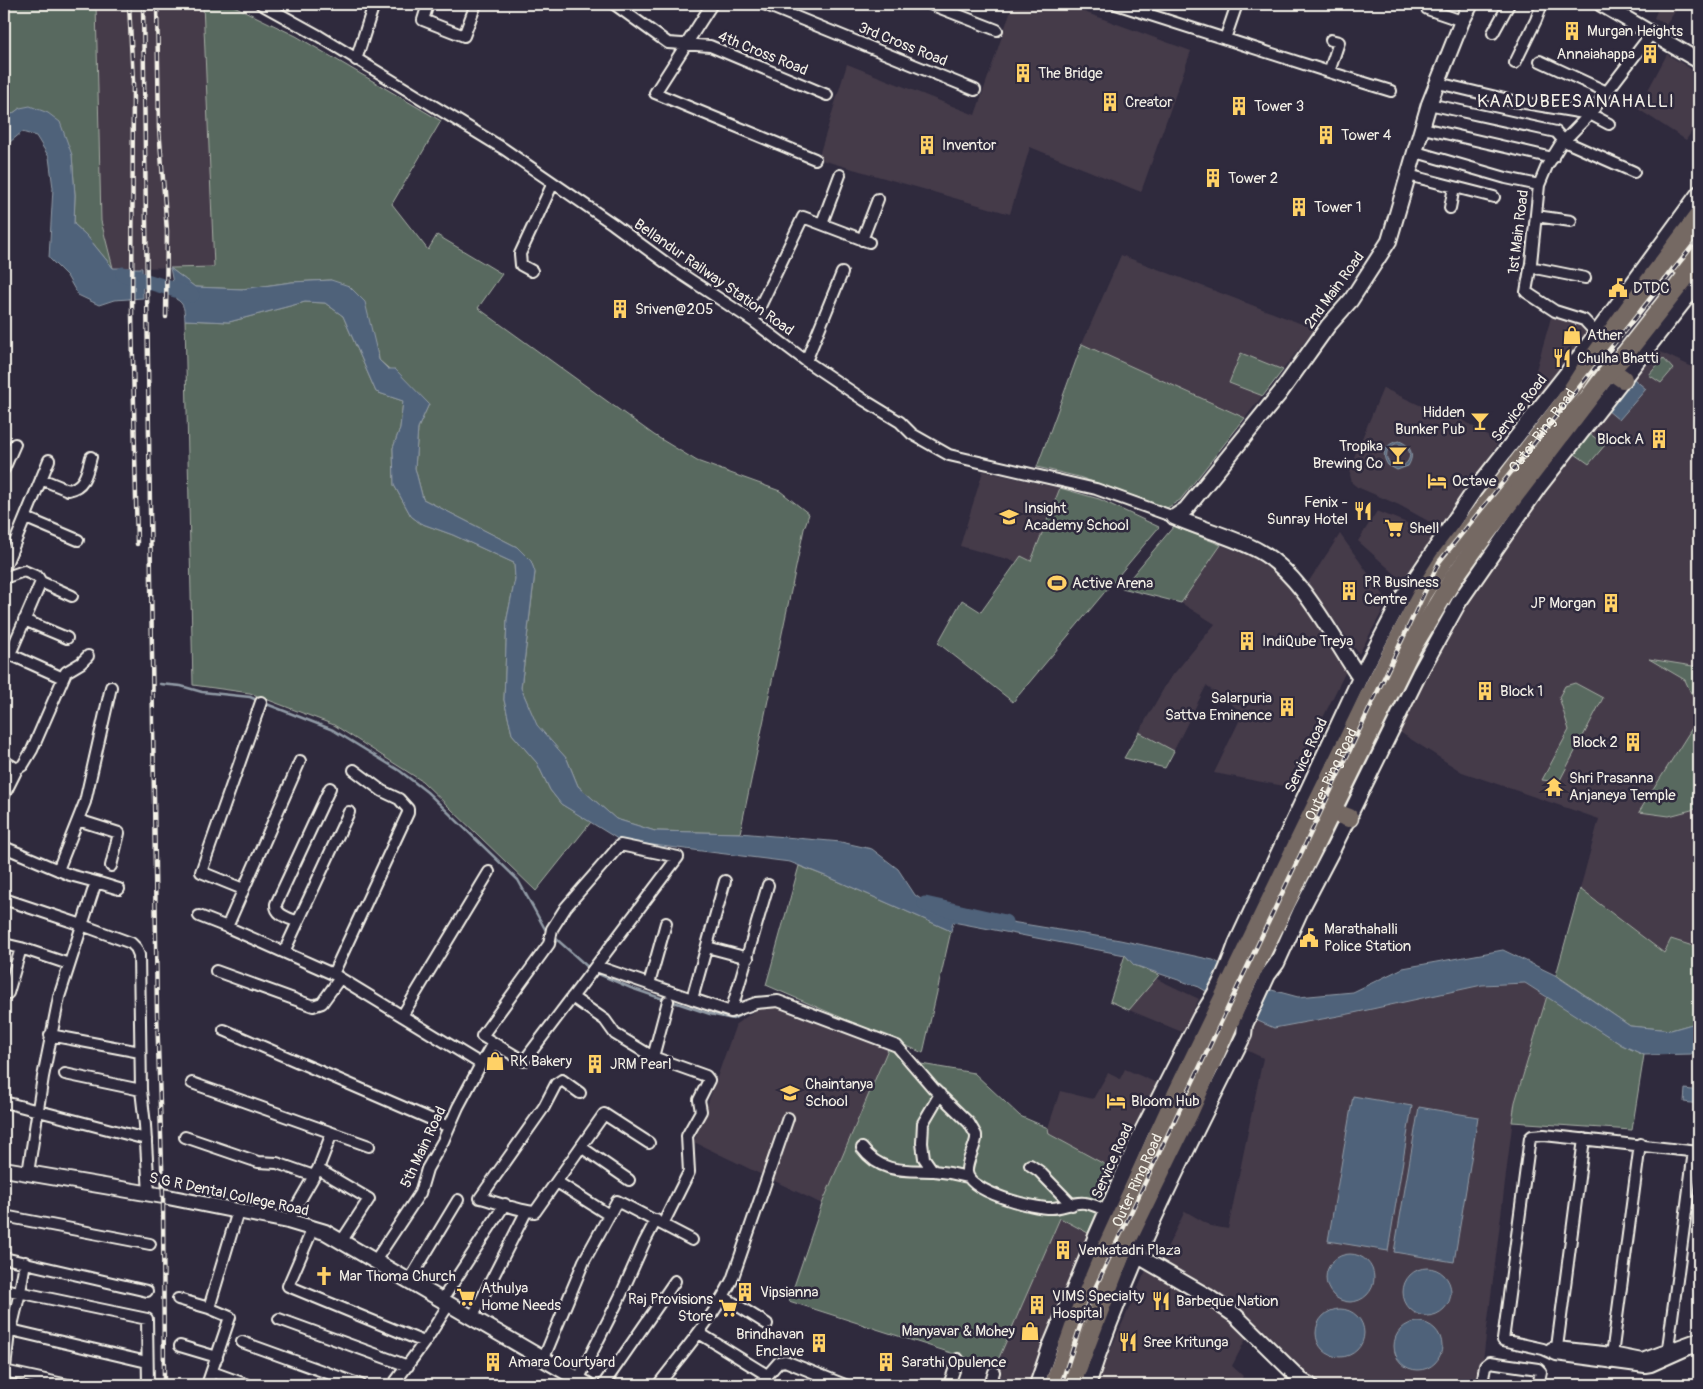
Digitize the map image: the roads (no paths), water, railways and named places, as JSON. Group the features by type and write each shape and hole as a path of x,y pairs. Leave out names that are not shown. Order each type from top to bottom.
{"highway":[{"name":"Outer Ring Road","path":"1072,1385 1123,1248 1189,1113 1236,1024 1248,968 1368,698 1422,594 1444,560 1565,401 1581,365 1699,215"},
{"path":"1613,374 1617,352 1629,333 1699,243"},
{"name":"Outer Ring Road","path":"1054,1385 1108,1244 1215,1004 1248,968 1331,811 1412,647 1454,577 1474,549 1613,374 1626,353 1699,260"},
{"path":"1331,811 1348,818"}],"street":[{"name":"Bellandur Railway Station Road","path":"261,4 466,125 613,224 677,271 753,321 806,361 900,422 912,434 949,455 1096,489 1174,517"},
{"path":"356,60 374,4"},
{"path":"428,4 423,20 464,36 476,4"},
{"path":"615,4 668,43 686,45"},
{"path":"712,4 655,93 815,159"},
{"name":"3rd Cross Road","path":"764,4 976,90"},
{"path":"930,4 996,30"},
{"path":"1116,4 1391,91"},
{"path":"1225,39 1237,4"},
{"name":"2nd Main Road","path":"1174,517 1186,508 1280,393 1328,326 1351,300 1389,241 1429,104 1462,21 1471,4"},
{"path":"1494,33 1509,4"},
{"path":"1515,63 1542,4"},
{"path":"1601,4 1699,61"},
{"path":"1428,9 1462,21"},
{"name":"1st Main Road","path":"1597,334 1584,320 1555,311 1526,292 1539,185 1547,166 1560,145 1590,114 1652,33"},
{"path":"1329,72 1339,42 1331,40"},
{"name":"4th Cross Road","path":"686,45 710,46 827,95"},
{"path":"1540,61 1607,92"},
{"path":"1438,83 1513,101 1590,114 1609,124"},
{"path":"1429,104 1556,132 1564,141 1634,172"},
{"path":"1423,128 1553,158"},
{"path":"1416,152 1506,178 1539,185"},
{"path":"822,223 840,175"},
{"path":"1408,175 1494,197"},
{"path":"532,272 521,265 520,254 553,183"},
{"path":"1450,208 1454,187"},
{"name":"Service Road","path":"1248,968 1236,944 1360,678 1402,598 1474,490 1581,365 1597,334 1699,194"},
{"path":"753,321 803,217 866,241 878,199"},
{"path":"1536,216 1571,221"},
{"path":"1530,267 1585,278"},
{"path":"806,361 842,273"},
{"path":"1248,968 1278,963 1302,910 1419,674 1459,602 1613,374 1699,282"},
{"path":"4,469 15,444"},
{"path":"41,480 62,488 72,489 82,483 87,472 90,457"},
{"path":"4,569 49,460"},
{"path":"1174,517 1260,551 1289,574 1316,610 1360,678"},
{"path":"26,518 78,540"},
{"path":"4,578 24,571 38,577 41,582 72,596"},
{"path":"41,582 7,653 64,678"},
{"path":"24,620 67,638"},
{"path":"4,796 17,769 32,750 66,672 81,663 88,656"},
{"path":"58,870 85,802 110,687"},
{"path":"243,889 201,872 261,702"},
{"path":"4,761 17,769"},
{"path":"227,927 300,761"},
{"path":"216,971 313,1006 322,1003 336,976 408,814 408,809 399,799 382,791 354,770"},
{"path":"298,922 278,913 276,904 330,788"},
{"path":"284,952 349,812"},
{"path":"78,820 120,833 111,866"},
{"path":"620,845 678,857 594,969 524,1061 482,1036 549,944 551,934 566,907 620,845"},
{"path":"4,846 70,875 118,889"},
{"path":"402,1016 489,872"},
{"path":"692,999 725,880"},
{"path":"28,1173 50,1035 59,997 96,882"},
{"path":"732,1012 768,885"},
{"path":"4,899 82,925 130,943 136,948 139,955 141,1090 149,1194"},
{"path":"199,916 336,976 481,1064"},
{"path":"649,984 666,923"},
{"path":"4,944 69,964"},
{"path":"706,947 748,958"},
{"path":"8,993 21,948"},
{"path":"594,969 649,984 732,1012 756,1003 778,1001 870,1034 897,1046 969,1123 976,1135 967,1171 968,1177 975,1185 988,1192 1032,1206 1051,1208 1084,1202 1107,1211"},
{"path":"572,997 604,1020 615,1034 653,1057 706,1076 709,1080 699,1100 701,1111 687,1136 690,1172 660,1222 644,1243 583,1382"},
{"path":"653,1057 668,1001"},
{"name":"Service Road","path":"1037,1385 1050,1347 1142,1131 1200,1017 1215,1004"},
{"path":"1088,1385 1138,1256 1191,1142 1244,1035 1236,1024"},
{"path":"224,1030 449,1127"},
{"path":"50,1035 140,1052"},
{"name":"5th Main Road","path":"374,1261 420,1193 427,1169 493,1043"},
{"path":"64,1074 141,1090"},
{"path":"580,1093 562,1080 556,1084 544,1107 480,1198 505,1204 526,1212 535,1212 604,1114 649,1143"},
{"path":"192,1082 369,1146"},
{"path":"934,1171 924,1158 922,1143 923,1123 940,1094"},
{"path":"4,1102 146,1140"},
{"path":"658,1385 699,1333 724,1297 732,1280 788,1118"},
{"path":"288,1221 316,1173 332,1133"},
{"path":"1668,1348 1697,1151 1544,1135 1532,1136 1530,1138 1503,1340 1556,1351 1611,1358 1642,1359 1699,1338"},
{"path":"185,1137 258,1162 277,1163 316,1173 369,1199 341,1242"},
{"path":"1556,1351 1584,1139"},
{"path":"1611,1358 1640,1144"},
{"path":"581,1147 629,1180"},
{"path":"862,1148 866,1154 886,1166 902,1171 934,1171 954,1173 968,1177"},
{"path":"1030,1165 1039,1170 1072,1205"},
{"name":"S G R Dental College Road","path":"4,1169 238,1211 288,1221 325,1232 583,1382"},
{"path":"557,1182 609,1215"},
{"path":"409,1281 458,1200"},
{"path":"543,1360 584,1261 617,1201 692,1240"},
{"path":"393,1385 424,1342 505,1204"},
{"path":"209,1308 238,1211"},
{"path":"472,1318 526,1212"},
{"path":"4,1216 150,1244"},
{"path":"313,1228 288,1286 424,1342"},
{"path":"1138,1256 1207,1296 1236,1316 1300,1380 1310,1385"},
{"path":"4,1258 147,1291"},
{"path":"25,1262 20,1292 8,1331 4,1373 68,1385"},
{"path":"604,1385 675,1281"},
{"path":"4,1289 147,1319 148,1385"},
{"path":"724,1297 767,1324"},
{"path":"178,1299 230,1316 207,1385"},
{"path":"279,1319 408,1366"},
{"path":"8,1331 148,1362"},
{"path":"699,1333 767,1375"},
{"path":"242,1342 361,1385"},
{"path":"180,1346 217,1357"},
{"path":"1611,1358 1638,1366 1651,1366 1689,1349 1699,1347"},
{"path":"949,1385 958,1359"},
{"path":"759,1385 778,1362 785,1361 845,1385"},
{"path":"1482,1385 1485,1366 1490,1362 1538,1369 1541,1372 1538,1385"},
{"path":"212,1372 248,1385"},
{"path":"990,1385 994,1372"}],"water":[{"path":"30,106 48,113 60,122 72,155 75,195 74,224 87,236 113,268 142,268 143,298 114,300 99,305 78,295 67,276 49,258 53,188 49,157 36,136 22,132 4,147 4,120 20,108"},
{"path":"170,268 195,287 242,289 292,282 331,280 349,286 365,302 379,360 388,369 395,369 429,404 418,428 415,468 423,499 517,547 531,561 535,572 521,688 537,725 567,759 578,786 616,819 655,831 740,833 841,842 872,849 898,869 915,895 928,904 969,915 1120,940 1213,960 1268,989 1298,997 1353,992 1403,968 1503,950 1555,975 1630,1026 1671,1030 1699,1022 1699,1052 1693,1054 1644,1055 1622,1045 1525,983 1482,985 1274,1028 1251,1018 1199,987 1134,965 1125,955 953,922 951,931 790,862 621,841 561,804 550,790 537,763 512,734 504,700 507,618 515,579 514,563 453,535 420,523 411,516 394,485 393,448 400,428 403,401 376,392 343,316 325,303 305,302 229,322 185,320 183,305 176,299"},
{"path":"1634,379 1646,389 1619,420 1607,410"},
{"path":"1399,441 1403,443 1411,451 1408,466 1397,470 1388,465 1385,457 1386,450 1394,442","holes":["1395,444 1400,444 1407,448 1410,455 1409,459 1403,466 1393,466 1387,459 1387,452"]},
{"path":"1685,1089 1699,1091 1699,1104 1684,1102"},
{"path":"1353,1096 1412,1106 1388,1251 1328,1241"},
{"path":"1419,1107 1478,1117 1454,1262 1394,1252"},
{"path":"1345,1254 1355,1254 1367,1261 1374,1273 1374,1283 1367,1295 1355,1302 1345,1302 1337,1298 1330,1291 1326,1283 1326,1273 1330,1265 1337,1258"},
{"path":"1422,1268 1432,1268 1444,1275 1451,1287 1451,1297 1444,1309 1432,1316 1422,1316 1414,1312 1407,1305 1403,1297 1403,1287 1407,1279 1414,1272"},
{"path":"1335,1309 1345,1309 1357,1316 1364,1328 1364,1338 1357,1350 1345,1357 1335,1357 1327,1353 1320,1346 1316,1338 1316,1328 1320,1320 1327,1313"},
{"path":"1413,1322 1423,1322 1435,1329 1442,1341 1442,1351 1435,1363 1423,1370 1413,1370 1405,1366 1398,1359 1394,1351 1394,1341 1398,1333 1405,1326"}],"waterway":[{"path":"123,274 192,295"},
{"path":"160,684 181,686 202,692 250,697 259,701"},
{"path":"264,703 333,730 400,771 427,792 518,880 545,929 549,932"},
{"path":"925,904 1005,922"},
{"path":"553,936 590,969"},
{"path":"594,972 631,988 666,1000"},
{"path":"671,1001 710,1014 733,1019 746,1012"}],"railway":[{"path":"129,4 133,81 132,315 137,544"},
{"path":"143,4 157,1013 163,1196 164,1385"},
{"path":"157,4 159,128 167,231 166,317"},
{"path":"1061,1385 1087,1305 1439,562 1699,238"}],"place":[{"name":"Murgan Heights","path":"1572,31"},
{"name":"Annaiahappa","path":"1650,54"},
{"name":"The Bridge","path":"1023,73"},
{"name":"Creator","path":"1110,102"},
{"name":"Tower 3","path":"1239,106"},
{"name":"Tower 4","path":"1326,135"},
{"name":"Inventor","path":"927,145"},
{"name":"Tower 2","path":"1213,178"},
{"name":"Tower 1","path":"1299,207"},
{"name":"DTDC","path":"1618,288"},
{"name":"Sriven@205","path":"620,309"},
{"name":"Ather","path":"1572,335"},
{"name":"Chulha Bhatti","path":"1562,358"},
{"name":"Hidden Bunker Pub","path":"1480,421"},
{"name":"Block A","path":"1659,439"},
{"name":"Tropika Brewing Co","path":"1398,455"},
{"name":"Octave","path":"1437,481"},
{"name":"Fenix - Sunray Hotel","path":"1363,511"},
{"name":"Insight Academy School","path":"1009,517"},
{"name":"Shell","path":"1394,528"},
{"name":"Active Arena","path":"1057,583"},
{"name":"PR Business Centre","path":"1349,591"},
{"name":"JP Morgan","path":"1611,603"},
{"name":"IndiQube Treya","path":"1247,641"},
{"name":"Block 1","path":"1485,691"},
{"name":"Salarpuria Sattva Eminence","path":"1287,707"},
{"name":"Block 2","path":"1633,742"},
{"name":"Shri Prasanna Anjaneya Temple","path":"1554,787"},
{"name":"Marathahalli Police Station","path":"1309,938"},
{"name":"RK Bakery","path":"495,1061"},
{"name":"JRM Pearl","path":"595,1064"},
{"name":"Chaintanya School","path":"790,1093"},
{"name":"Bloom Hub","path":"1116,1101"},
{"name":"Venkatadri Plaza","path":"1063,1250"},
{"name":"Mar Thoma Church","path":"324,1276"},
{"name":"Vipsianna","path":"745,1292"},
{"name":"Athulya Home Needs","path":"466,1297"},
{"name":"Barbeque Nation","path":"1161,1301"},
{"name":"VIMS Specialty Hospital","path":"1037,1305"},
{"name":"Raj Provisions Store","path":"728,1308"},
{"name":"Manyavar & Mohey","path":"1030,1331"},
{"name":"Sree Kritunga","path":"1128,1342"},
{"name":"Brindhavan Enclave","path":"819,1343"},
{"name":"Amara Courtyard","path":"493,1362"},
{"name":"Sarathi Opulence","path":"886,1362"}],"district":[{"name":"KAADUBEESANAHALLI","path":"1576,101"}]}
